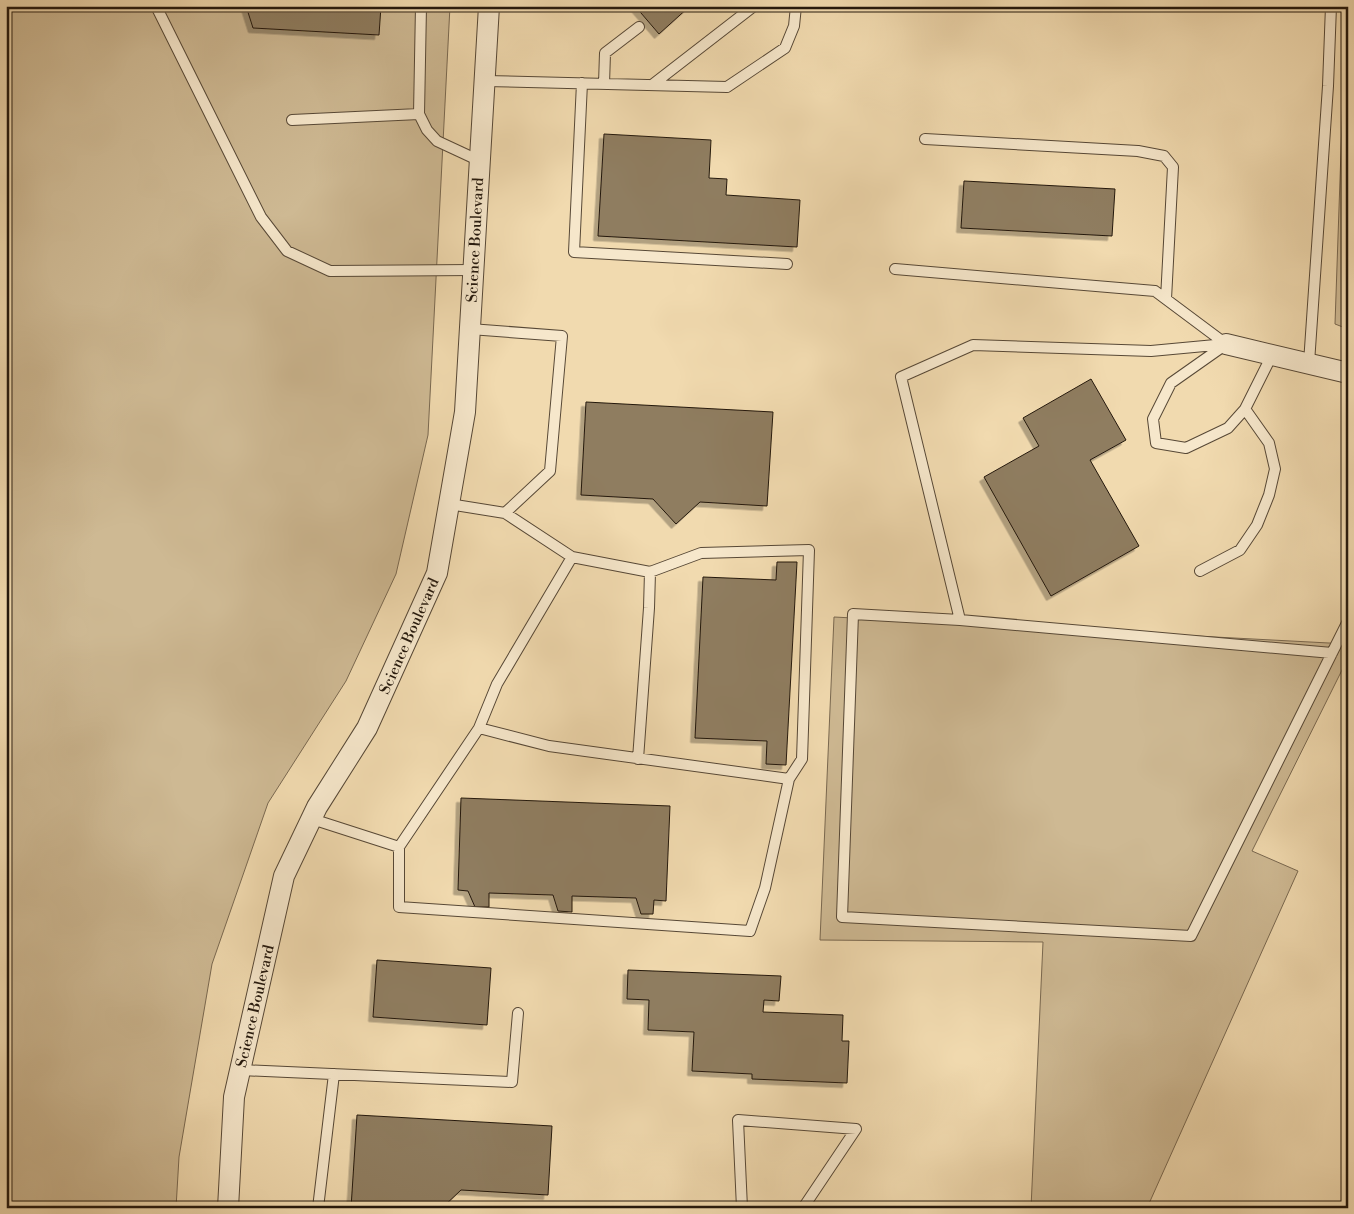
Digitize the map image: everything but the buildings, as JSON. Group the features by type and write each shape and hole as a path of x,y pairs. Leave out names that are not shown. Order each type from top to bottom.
{"street":[{"name":"Science Boulevard","path":"228,1208 234,1098 284,876 317,807 367,728 438,573 465,412 489,6"},
{"path":"1226,344 1348,372"}],"lane":[{"path":"156,6 261,217 287,251 330,271 474,270"},
{"path":"421,6 419,114 427,130 437,141 480,161"},
{"path":"652,85 754,6"},
{"path":"485,80 727,87 784,48 794,26 796,6"},
{"path":"1309,363 1328,86 1331,6"},
{"path":"604,84 605,53 639,27"},
{"path":"582,83 574,252 787,264"},
{"path":"292,120 419,114"},
{"path":"925,139 1138,151 1164,156 1173,167 1166,299"},
{"path":"895,269 1155,291 1226,344"},
{"path":"470,329 562,336 550,471 506,513"},
{"path":"1226,344 1171,383 1153,419 1156,443 1186,448 1228,428 1245,410 1272,355"},
{"path":"960,620 900,377 973,345 1151,351 1226,344"},
{"path":"1200,571 1240,550 1257,525 1269,495 1275,469 1269,443 1245,410"},
{"path":"449,504 506,513 572,557 650,572 701,553 809,550 802,759 789,780 764,888 750,931 399,907 399,847 479,728 497,684 572,557"},
{"path":"638,759 650,572"},
{"path":"1332,652 960,620 853,614 842,917 1191,936 1348,621"},
{"path":"479,728 549,746 789,780"},
{"path":"312,819 399,847"},
{"path":"240,1070 512,1082 518,1013"},
{"path":"318,1208 334,1074"},
{"path":"742,1208 738,1120 856,1129 803,1208"}],"shaded area":[{"path":"6,6 450,6 428,435 396,574 346,681 268,803 212,964 179,1157 176,1208 6,1208"},
{"path":"1346,6 1348,6 1348,329 1335,324"},
{"path":"834,617 1348,644 1348,658 1252,851 1298,871 1147,1208 1031,1208 1043,942 820,940"}]}
